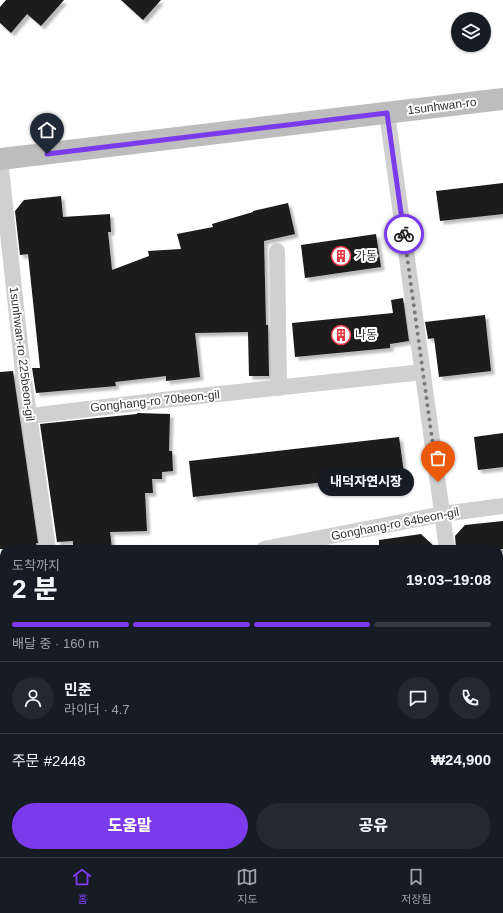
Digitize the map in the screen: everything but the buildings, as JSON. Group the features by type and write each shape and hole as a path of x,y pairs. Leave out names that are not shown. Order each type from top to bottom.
{"main road":[{"name":"1sunhwan-ro","path":"0,159 503,99"}],"street":[{"path":"387,113 447,545"},
{"name":"1sunhwan-ro 225beon-gil","path":"0,159 23,372 47,545"},
{"path":"277,251 280,388"},
{"name":"Gonghang-ro 70beon-gil","path":"30,416 423,372"},
{"name":"Gonghang-ro 64beon-gil","path":"284,545 443,514 503,506"}],"way so far":[{"path":"404,234 438,482"}],"place":[{"name":"가동","path":"341,256"},
{"name":"나동","path":"341,335"},
{"name":"내덕자연시장","path":"438,482"}],"route":[{"path":"47,154 387,113 404,234"}]}
